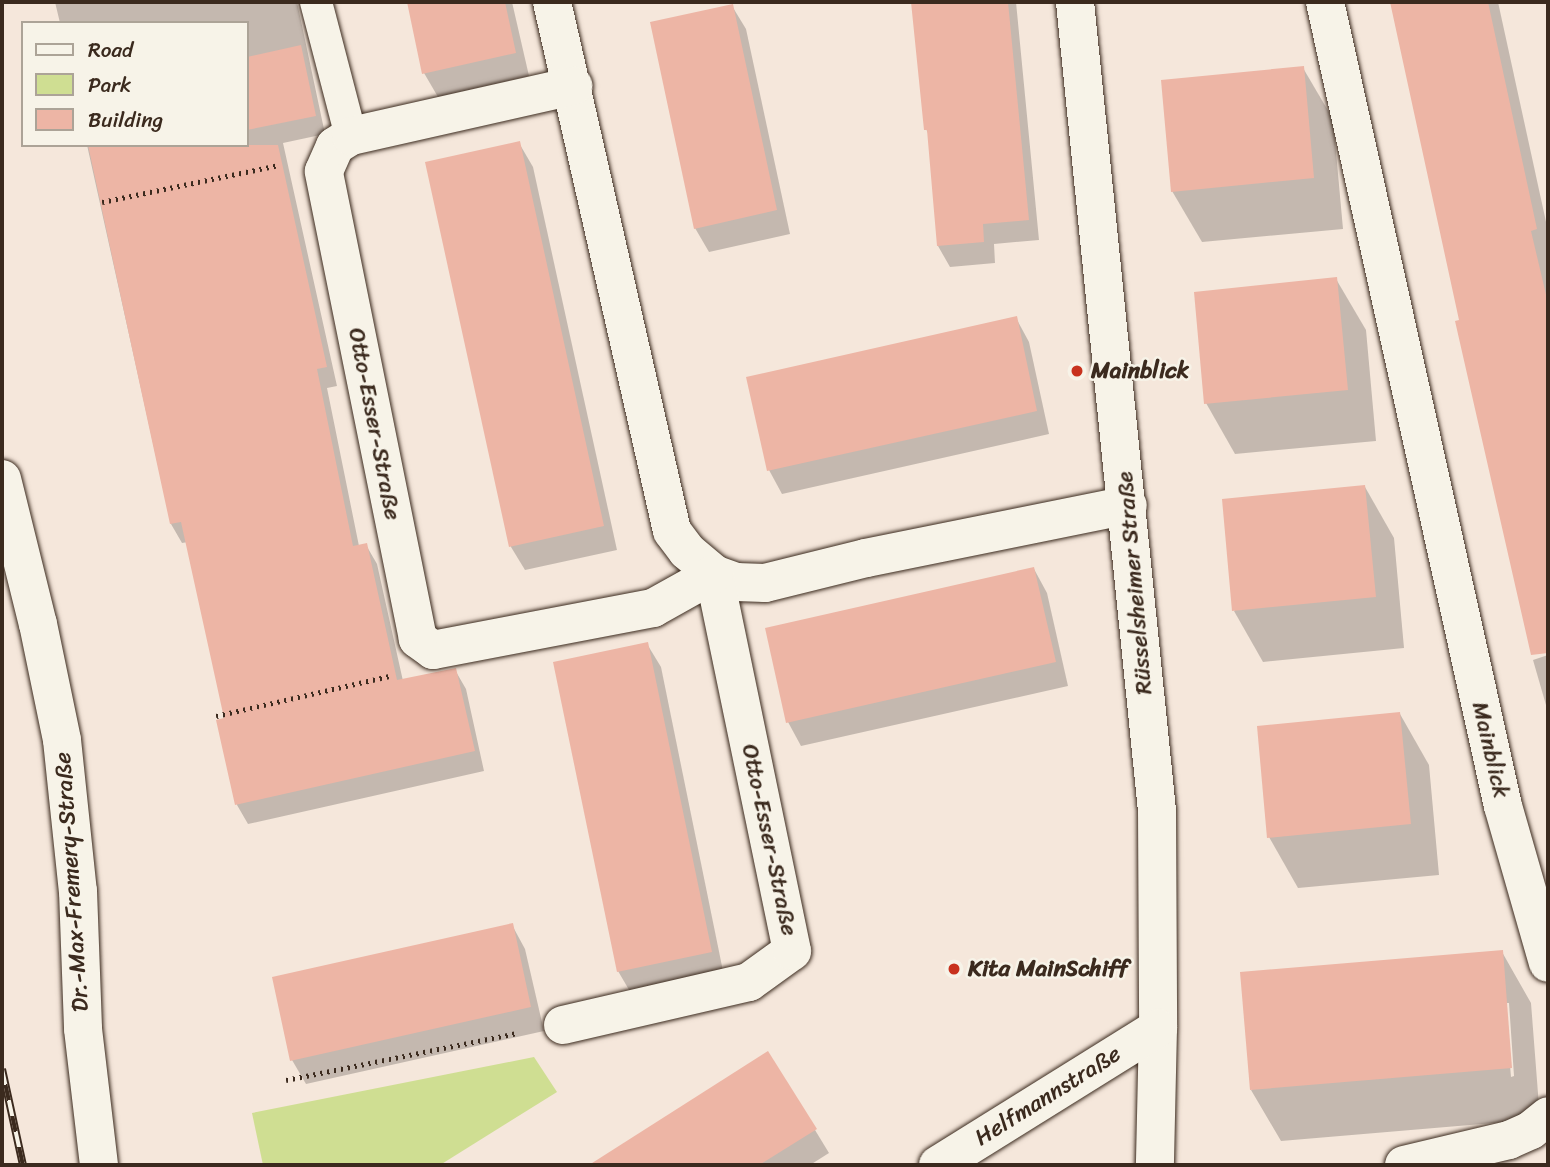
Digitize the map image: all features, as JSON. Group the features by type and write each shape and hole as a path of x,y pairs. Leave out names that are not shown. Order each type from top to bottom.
{"street":[{"path":"552,2 672,531 687,551 714,574 736,582 765,583 866,558 1128,505"},
{"name":"Rüsselsheimer Straße","path":"1076,2 1157,810 1158,1028 1154,1165"},
{"name":"Mainblick","path":"1325,2 1503,806 1548,962"},
{"path":"324,171 335,146 351,136 573,86"},
{"name":"Otto-Esser-Straße","path":"324,171 418,639 433,650"},
{"name":"Dr.-Max-Fremery-Straße","path":"2,479 38,624 62,740 78,891 83,1029 99,1165"},
{"path":"433,650 653,608 714,574"},
{"name":"Otto-Esser-Straße","path":"563,1025 749,982 792,951 714,574"},
{"name":"Helfmannstraße","path":"938,1165 1158,1028"},
{"path":"1404,1165 1509,1140 1531,1130 1548,1116"}],"lane":[{"path":"316,2 351,136"}],"path":[{"path":"102,202 277,164 324,171"},
{"path":"216,716 422,669 433,650"},
{"path":"286,1080 563,1025"}],"green space":[{"path":"534,1057 557,1092 440,1165 263,1165 252,1113"}],"building":[{"path":"407,2 505,2 516,53 422,74"},
{"path":"911,2 1008,2 1029,220 983,224 984,242 937,246 927,130 924,130"},
{"path":"1390,2 1488,2 1537,229 1531,231 1548,303 1548,653 1531,655 1455,321 1459,320"},
{"path":"733,4 777,210 694,229 650,22"},
{"path":"301,45 316,116 248,130 248,57"},
{"path":"1304,66 1314,178 1171,192 1161,80"},
{"path":"520,141 604,526 509,547 425,162"},
{"path":"278,145 327,367 317,369 353,546 367,543 397,680 456,668 475,751 235,805 216,720 224,718 181,522 170,524 88,147"},
{"path":"1337,277 1348,390 1204,404 1194,292"},
{"path":"1017,316 1037,411 767,471 746,377"},
{"path":"1365,485 1376,597 1232,611 1222,499"},
{"path":"1034,567 1056,662 786,723 765,628"},
{"path":"648,642 712,952 617,972 553,662"},
{"path":"1400,712 1411,824 1267,838 1257,726"},
{"path":"513,923 531,1007 290,1061 272,977"},
{"path":"1503,950 1512,1068 1250,1090 1240,972"},
{"path":"768,1051 817,1129 759,1165 589,1165"}],"railway":[{"path":"2,1069 23,1165"}],"place":[{"name":"Mainblick","path":"1077,371"},
{"name":"Kita MainSchiff","path":"954,969"}]}
